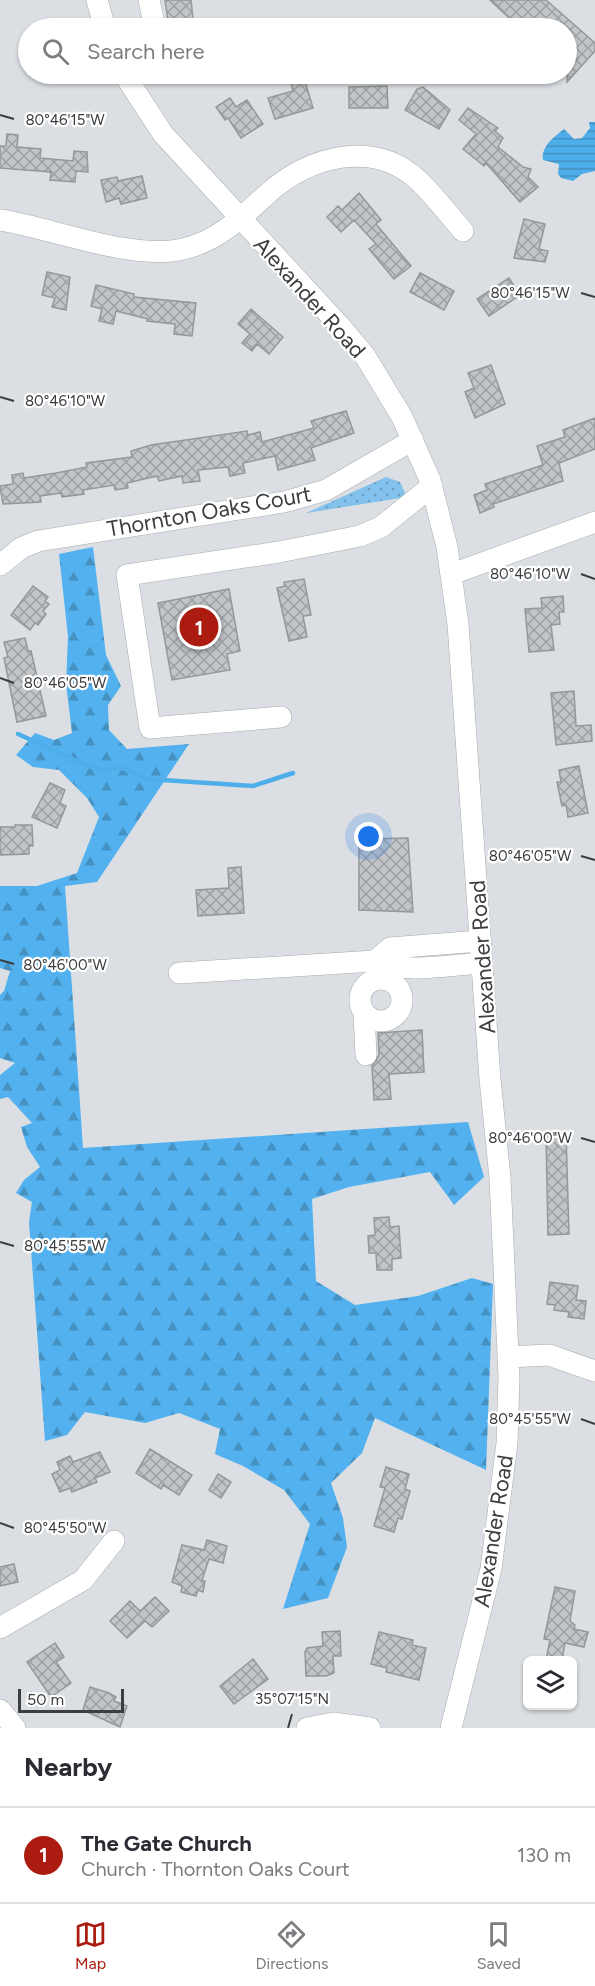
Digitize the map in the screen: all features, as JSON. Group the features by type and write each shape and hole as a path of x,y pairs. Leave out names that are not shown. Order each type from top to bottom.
{"street":[{"path":"97,0 102,18"},
{"path":"149,0 153,18"},
{"name":"Alexander Road","path":"130,84 163,134 365,356 413,440 432,486 452,574 465,715 480,941 505,1243 509,1357 507,1443 491,1569 452,1728"},
{"path":"0,220 141,251 162,252 206,242 241,219 268,193 293,176 337,157 355,155 387,161 405,170 419,180 463,231"},
{"name":"Thornton Oaks Court","path":"0,565 21,548 38,541 284,502 326,490 413,440"},
{"path":"280,717 150,728 127,575 279,552 360,536 381,527 432,486"},
{"path":"452,574 595,522"},
{"path":"422,956 480,941"},
{"path":"179,973 375,961 390,948 422,956 482,963"},
{"path":"351,962 363,988 360,1001 364,1014 366,1054"},
{"path":"363,988 375,980 388,980 399,989 402,1002 400,1009 391,1019 377,1021 364,1014"},
{"path":"509,1357 549,1356 595,1371"},
{"path":"0,1628 83,1580 114,1541"},
{"path":"0,1710 15,1728"},
{"path":"307,1728 333,1723 370,1728"}],"shaded area":[{"path":"589,122 595,122 595,171 582,174 573,181 561,178 558,174 559,164 543,160 546,146 564,129 574,139 582,138 590,128"},
{"path":"386,477 400,482 407,497 306,513"}],"green space":[{"path":"93,547 106,655 121,686 108,705 109,730 127,749 189,744 97,882 65,886 83,1148 468,1122 484,1177 454,1205 430,1172 349,1187 312,1199 316,1281 355,1305 418,1296 472,1278 493,1284 486,1470 375,1418 362,1453 331,1483 343,1518 347,1547 328,1598 283,1609 310,1524 284,1490 243,1466 215,1454 220,1429 179,1413 145,1423 85,1412 67,1435 45,1441 29,1222 32,1202 16,1193 24,1180 40,1167 27,1147 21,1127 32,1123 8,1097 0,1099 0,1075 15,1063 0,1058 0,995 4,991 10,971 0,968 0,886 37,886 77,873 99,817 87,798 59,770 33,767 16,755 35,733 54,740 72,733 66,684 68,637 59,554"}],"building":[{"path":"165,0 191,0 193,18 168,18"},
{"path":"490,0 546,0 567,18 509,18"},
{"path":"577,27 595,43 595,51 577,71"},
{"path":"291,84 306,84 313,108 275,119 268,98 293,91"},
{"path":"387,86 388,108 349,108 349,87"},
{"path":"423,87 450,110 439,129 405,110 417,89"},
{"path":"230,98 236,107 247,100 263,124 241,138 228,118 225,120 216,107"},
{"path":"468,108 498,128 495,131 503,138 498,147 523,167 531,169 528,177 538,187 520,202 486,163 484,166 463,149 476,134 459,120"},
{"path":"7,134 18,135 17,147 41,149 40,158 73,161 74,151 87,152 88,172 76,171 75,182 50,180 51,172 0,168 0,146 6,146"},
{"path":"142,176 147,198 121,204 119,198 106,202 101,180 117,177 118,181"},
{"path":"359,193 381,220 376,224 411,266 394,279 369,249 376,244 354,220 341,232 327,217 338,206 342,210"},
{"path":"524,219 545,224 539,249 548,251 545,262 514,258"},
{"path":"47,272 70,277 66,310 52,307 55,298 42,295"},
{"path":"420,273 454,291 444,310 410,292"},
{"path":"509,278 520,295 489,316 477,299"},
{"path":"96,285 134,294 134,297 196,303 192,336 174,334 175,324 147,321 148,319 116,311 113,324 99,321 102,309 91,306"},
{"path":"251,309 283,337 269,354 257,344 252,351 242,343 250,334 238,324"},
{"path":"491,365 505,404 475,418 465,392 474,388 468,373"},
{"path":"346,411 354,433 311,448 315,460 278,470 275,456 243,463 245,473 230,476 228,467 198,470 200,481 183,483 182,476 159,481 157,476 127,483 128,488 115,490 114,485 83,490 84,494 62,497 61,493 40,496 41,502 3,504 0,486 13,484 12,475 23,473 24,478 56,473 87,467 86,463 132,457 131,451 151,445 247,431 247,435 260,432 262,442 314,428 311,421"},
{"path":"595,418 595,449 559,463 563,481 493,504 494,507 480,513 474,495 487,490 485,484 543,465 537,446 565,437 563,430"},
{"path":"304,579 311,615 303,616 307,637 289,641 277,588 285,586 284,582"},
{"path":"33,586 48,597 45,601 49,604 43,611 46,614 38,625 35,623 30,630 11,615"},
{"path":"229,589 240,651 227,654 230,670 172,680 158,603"},
{"path":"563,596 564,612 559,612 560,624 551,625 554,650 529,652 525,609 542,608 541,598"},
{"path":"25,638 28,651 31,651 46,716 17,722 4,658 8,657 4,642"},
{"path":"574,691 576,726 591,725 592,741 556,745 551,693"},
{"path":"579,766 588,813 568,817 566,805 562,806 557,782 561,782 559,770"},
{"path":"50,783 65,790 60,803 66,806 57,828 32,817"},
{"path":"15,825 32,825 33,846 29,846 29,854 0,855 0,827 15,827"},
{"path":"408,838 413,912 359,910 359,839"},
{"path":"241,867 244,913 198,916 196,890 229,888 228,868"},
{"path":"422,1030 424,1072 389,1074 391,1099 374,1100 372,1066 379,1055 378,1033"},
{"path":"566,1133 569,1234 548,1235 546,1134"},
{"path":"389,1217 390,1227 399,1226 401,1258 392,1259 392,1270 377,1270 376,1253 369,1253 368,1236 375,1235 374,1218"},
{"path":"550,1282 578,1286 576,1300 586,1301 584,1319 568,1317 569,1312 554,1310 555,1305 547,1304"},
{"path":"150,1449 192,1475 179,1495 163,1485 161,1489 136,1473"},
{"path":"100,1452 110,1472 95,1478 97,1482 72,1492 70,1488 60,1492 52,1474 60,1470 57,1462 70,1456 73,1462"},
{"path":"386,1467 409,1474 405,1489 410,1491 402,1519 398,1518 394,1532 374,1526 385,1488 380,1487"},
{"path":"218,1474 231,1482 221,1498 209,1490"},
{"path":"207,1540 227,1546 223,1563 209,1559 202,1580 205,1581 203,1592 198,1590 196,1596 181,1592 182,1586 172,1582 182,1545 204,1550"},
{"path":"14,1564 18,1582 0,1586 0,1567"},
{"path":"555,1587 575,1591 570,1621 575,1625 574,1629 588,1632 584,1647 565,1643 563,1656 547,1656 550,1640 544,1639"},
{"path":"155,1597 169,1611 152,1627 145,1621 127,1638 110,1621 130,1601 140,1611"},
{"path":"340,1631 341,1656 333,1656 334,1673 326,1676 306,1676 305,1652 307,1648 323,1646 322,1632"},
{"path":"379,1632 413,1640 412,1645 426,1648 419,1680 386,1672 387,1668 371,1664"},
{"path":"55,1643 64,1657 56,1662 71,1683 51,1697 27,1662"},
{"path":"253,1659 268,1679 234,1704 220,1686"},
{"path":"90,1687 109,1693 116,1697 114,1701 127,1706 120,1727 83,1710"}],"waterway":[{"path":"18,734 86,765 102,770 122,768 147,779 253,786 293,773"}],"place":[{"name":"The Gate Church","path":"199,627"}]}
